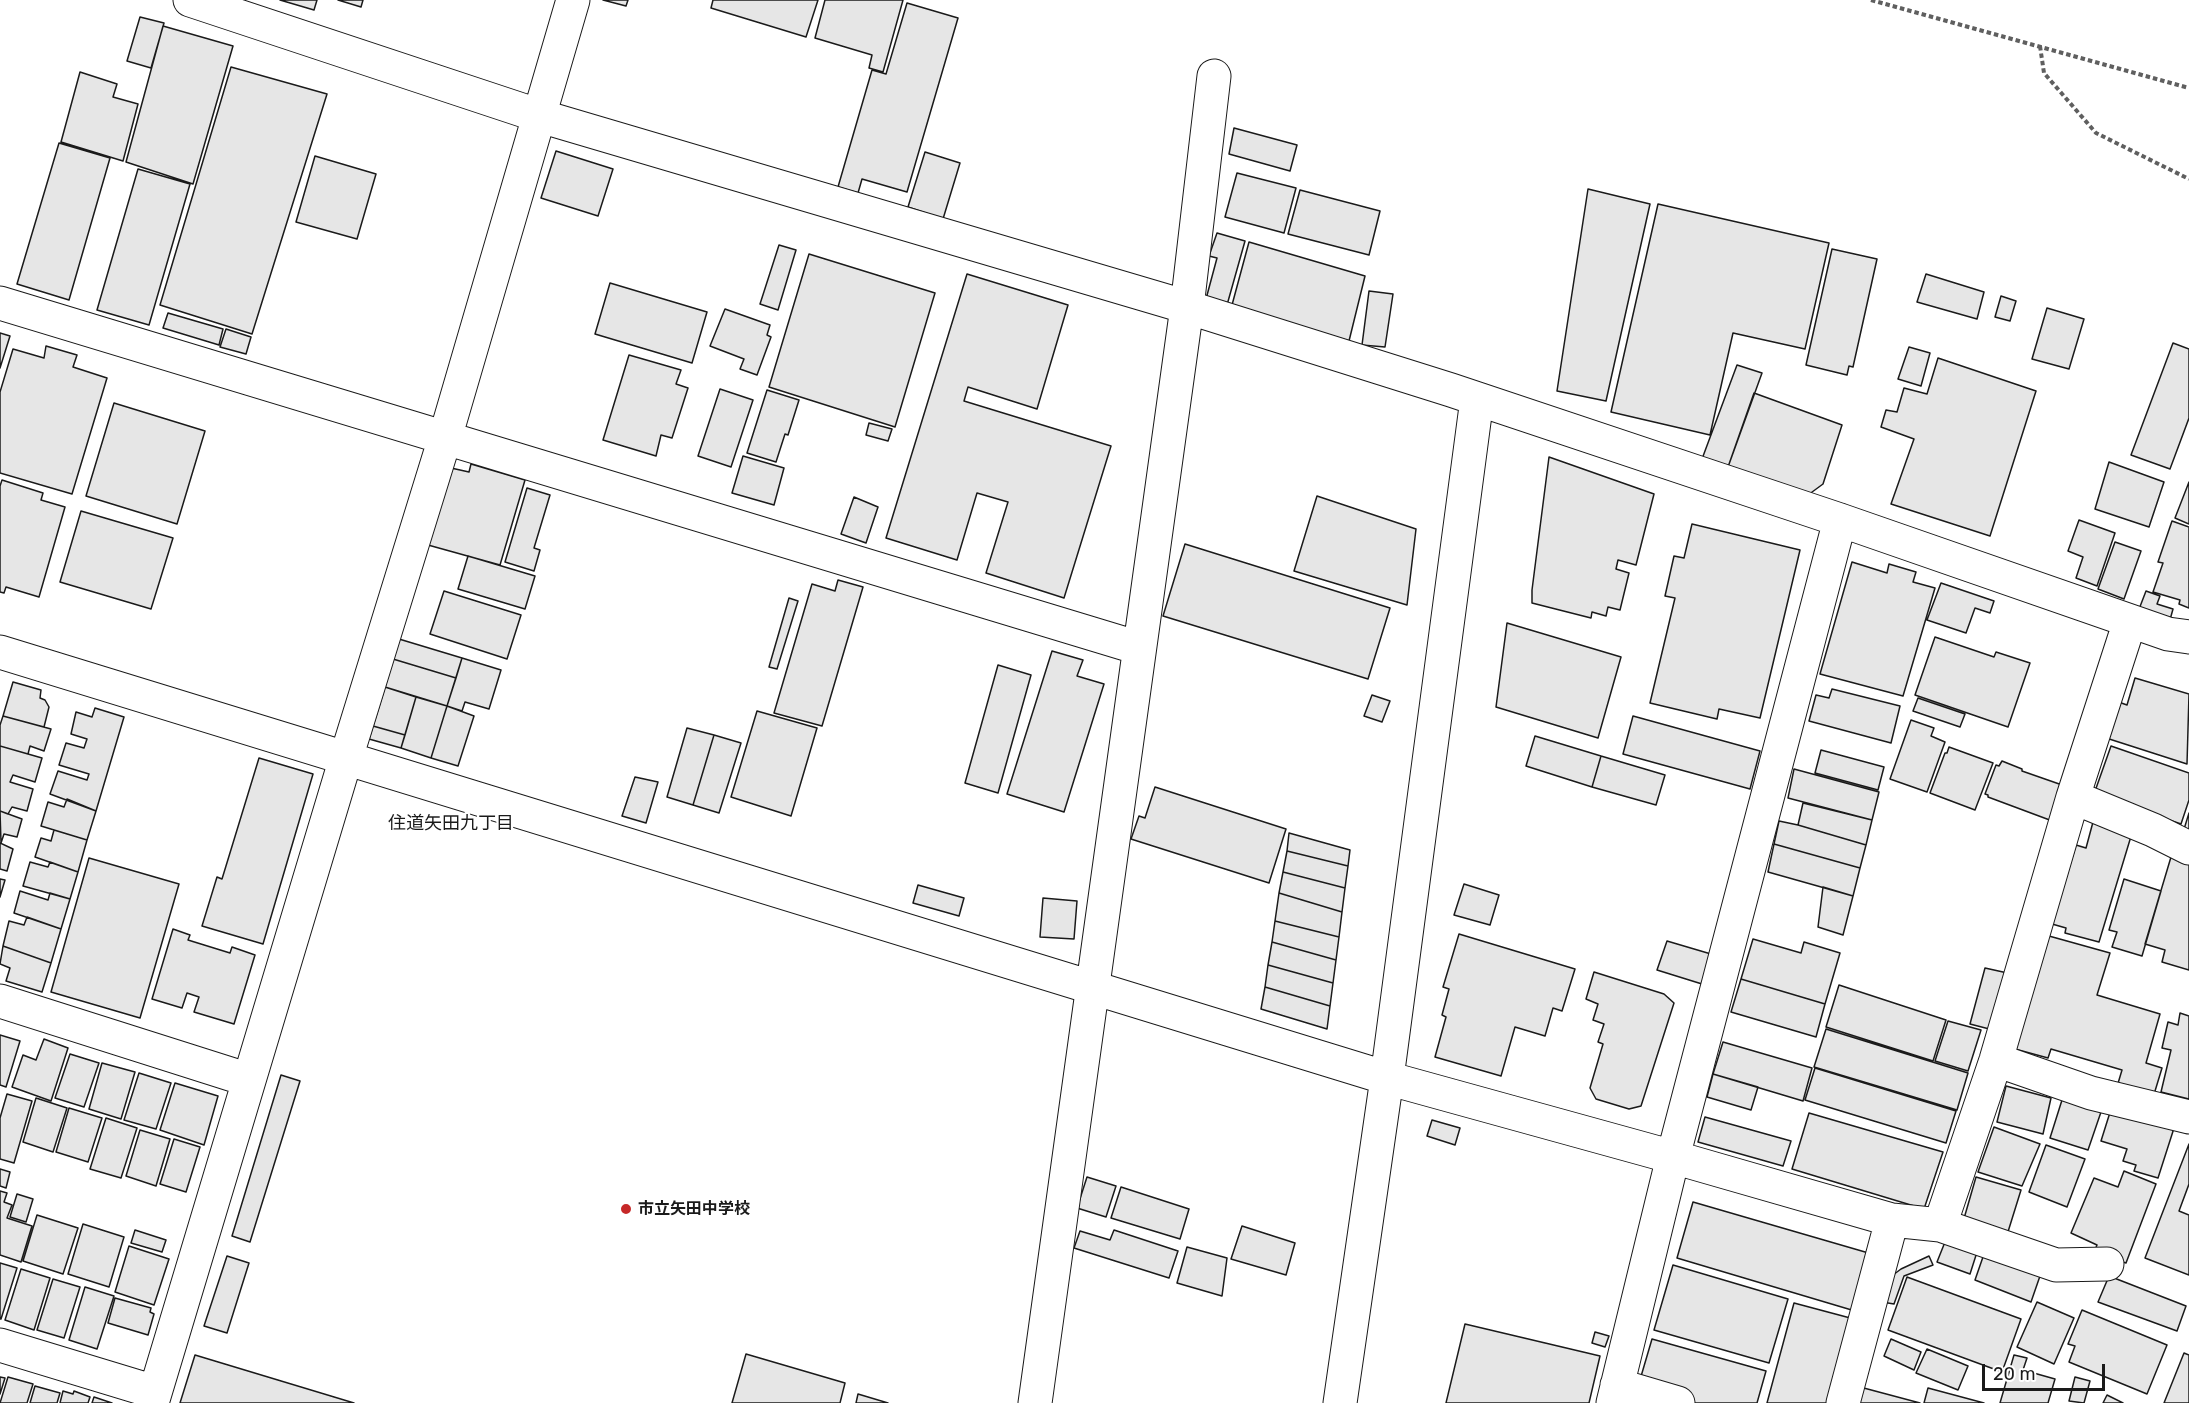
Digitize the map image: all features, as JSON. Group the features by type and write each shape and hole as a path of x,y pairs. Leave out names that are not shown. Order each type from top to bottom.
{"street":[{"path":"190,0 540,116 1187,307 1477,399 1840,520 2168,634 2189,637"},
{"path":"0,1345 153,1398 346,758 446,438 573,0"},
{"path":"1035,1403 1187,307 1214,76"},
{"path":"0,303 1140,648"},
{"path":"1340,1403 1387,1078 1477,399"},
{"path":"1678,1403 1615,1394 1673,1156 1840,520"},
{"path":"1940,1225 1996,1060 2073,797 2130,621"},
{"path":"0,652 1387,1078 1673,1156 1892,1220 1940,1225 2056,1265 2107,1264"},
{"path":"2073,797 2154,830 2189,848"},
{"path":"0,1001 249,1080"},
{"path":"1996,1060 2091,1093 2189,1117"},
{"path":"1844,1403 1892,1220"}],"path":[{"path":"1871,0 2189,88"},
{"path":"2040,46 2044,73 2096,134 2189,179"}],"building":[{"path":"280,0 317,0 314,10"},
{"path":"338,0 363,0 361,7"},
{"path":"603,0 628,0 626,6"},
{"path":"713,0 818,0 806,37 711,8"},
{"path":"825,0 903,0 883,72 869,68 872,55 815,38"},
{"path":"907,3 958,18 907,192 862,179 858,193 838,187 872,70 886,74"},
{"path":"140,17 164,23 151,68 127,61"},
{"path":"163,26 233,46 193,184 126,162"},
{"path":"231,67 327,94 252,334 160,305"},
{"path":"80,72 117,84 113,97 138,104 123,161 61,142"},
{"path":"1234,128 1297,145 1290,171 1229,154"},
{"path":"59,143 110,158 69,300 17,284"},
{"path":"556,151 613,169 598,216 541,198"},
{"path":"925,152 960,163 943,219 908,207"},
{"path":"315,156 376,174 357,239 296,222"},
{"path":"138,169 190,184 149,325 97,310"},
{"path":"1237,173 1296,188 1284,233 1225,217"},
{"path":"1588,189 1650,204 1606,401 1557,391"},
{"path":"1300,190 1380,211 1369,255 1288,234"},
{"path":"1658,204 1829,243 1805,349 1733,333 1710,435 1611,412"},
{"path":"1217,233 1245,241 1227,305 1206,299 1217,258 1209,256"},
{"path":"1249,242 1365,276 1349,341 1232,305"},
{"path":"779,245 796,250 778,310 760,304"},
{"path":"1832,249 1877,259 1853,367 1849,366 1847,375 1806,365"},
{"path":"809,254 935,293 895,427 769,387"},
{"path":"967,274 1068,305 1037,409 968,387 964,401 1111,446 1064,598 986,573 1008,502 977,493 957,560 886,538"},
{"path":"1926,274 1984,292 1977,319 1917,302"},
{"path":"610,283 707,312 692,363 595,334"},
{"path":"1369,291 1393,294 1385,347 1362,345"},
{"path":"2001,296 2016,301 2010,321 1995,317"},
{"path":"2047,308 2084,319 2069,369 2032,359"},
{"path":"725,309 770,325 767,335 771,337 757,375 740,369 744,359 710,346"},
{"path":"168,313 223,329 219,345 163,328"},
{"path":"226,329 251,337 246,354 220,347"},
{"path":"0,333 10,336 0,368"},
{"path":"2173,343 2189,349 2189,418 2170,469 2131,455"},
{"path":"46,346 77,355 73,367 107,378 72,494 0,473 0,392 13,349 44,358"},
{"path":"1909,347 1930,353 1921,386 1898,379"},
{"path":"629,355 681,370 676,384 688,388 672,438 661,435 656,456 603,440"},
{"path":"1938,358 2036,391 1990,536 1891,504 1914,439 1881,427 1886,410 1897,412 1904,388 1927,394"},
{"path":"1737,365 1762,373 1728,467 1702,459"},
{"path":"720,389 753,400 731,467 698,456"},
{"path":"767,390 799,400 788,435 785,434 776,462 747,453"},
{"path":"1754,393 1842,425 1823,484 1808,495 1728,467"},
{"path":"114,403 205,431 177,524 86,496"},
{"path":"869,423 892,429 888,441 866,435"},
{"path":"743,456 784,468 774,505 732,493"},
{"path":"1549,457 1654,494 1636,565 1618,560 1616,569 1629,573 1620,610 1608,607 1606,616 1592,612 1591,618 1532,603"},
{"path":"2109,462 2164,482 2149,527 2095,509"},
{"path":"471,464 525,480 500,565 428,545 451,468 469,472"},
{"path":"2,480 43,493 41,500 65,507 39,597 6,587 4,593 0,592 0,486"},
{"path":"2189,482 2189,524 2175,518"},
{"path":"527,488 550,495 534,548 540,550 534,571 505,562"},
{"path":"1317,496 1416,529 1407,605 1294,571"},
{"path":"854,497 878,507 866,543 841,534"},
{"path":"81,511 173,538 151,609 60,582"},
{"path":"2079,520 2115,533 2097,586 2076,578 2083,557 2068,551"},
{"path":"2172,521 2189,527 2189,608 2179,604 2180,600 2153,592 2163,563 2158,562"},
{"path":"1692,524 1800,550 1760,718 1719,709 1717,719 1650,703 1675,598 1665,596 1674,556 1684,558"},
{"path":"2115,542 2141,551 2124,599 2098,589"},
{"path":"1185,544 1390,608 1368,679 1163,616"},
{"path":"468,556 535,576 525,609 458,589"},
{"path":"1852,562 1887,573 1889,564 1916,572 1913,582 1935,588 1903,696 1820,674"},
{"path":"838,580 863,587 822,726 774,713 812,584 835,591"},
{"path":"1941,583 1994,601 1990,613 1975,608 1966,633 1927,620"},
{"path":"444,591 521,615 507,659 430,634"},
{"path":"2146,591 2160,596 2157,604 2173,609 2168,627 2136,617"},
{"path":"789,598 798,601 777,669 769,667"},
{"path":"1507,623 1621,657 1598,738 1496,707"},
{"path":"1935,637 1994,657 1996,652 2030,663 2008,727 1915,695"},
{"path":"399,639 462,658 456,678 393,659"},
{"path":"1052,651 1083,660 1077,676 1104,684 1064,812 1007,794"},
{"path":"462,658 501,670 489,709 465,702 462,711 447,706"},
{"path":"393,659 456,678 447,706 385,687"},
{"path":"998,665 1031,675 998,793 965,783"},
{"path":"2135,678 2189,694 2187,764 2103,737 2113,700 2127,705"},
{"path":"13,682 41,690 40,698 45,700 49,707 44,727 3,716"},
{"path":"385,687 416,697 405,735 373,726"},
{"path":"1832,689 1900,706 1891,743 1809,721 1816,695 1829,698"},
{"path":"1372,695 1390,701 1382,722 1364,716"},
{"path":"416,697 447,706 431,758 401,748"},
{"path":"1918,698 1965,714 1960,727 1913,711"},
{"path":"447,706 474,716 458,766 431,758"},
{"path":"95,708 124,717 96,811 50,794 58,771 87,780 89,774 59,765 66,743 84,748 87,739 71,734 76,712 92,717"},
{"path":"757,711 817,728 791,816 731,797"},
{"path":"3,716 51,729 44,751 30,746 28,754 0,746 0,725"},
{"path":"1633,716 1760,751 1750,789 1623,754"},
{"path":"1911,720 1934,728 1931,736 1945,742 1927,792 1890,779"},
{"path":"373,726 405,735 401,748 369,739"},
{"path":"687,728 714,735 693,805 667,797"},
{"path":"714,735 741,743 719,813 693,805"},
{"path":"1535,736 1601,756 1592,787 1526,766"},
{"path":"0,746 42,758 35,782 13,775 10,782 33,789 27,811 12,807 8,814 0,811"},
{"path":"2111,746 2189,773 2189,800 2181,824 2094,794"},
{"path":"1949,747 1993,763 1975,810 1930,793"},
{"path":"1821,750 1884,767 1878,790 1815,773"},
{"path":"1601,756 1665,775 1656,805 1592,787"},
{"path":"259,758 313,774 263,944 202,926 217,877 222,879"},
{"path":"2002,761 2022,771 2065,786 2055,822 1985,794 1996,765 1999,766"},
{"path":"1794,769 1879,792 1872,820 1788,798"},
{"path":"635,777 658,782 646,823 622,816"},
{"path":"1155,787 1286,829 1269,883 1131,839 1139,816 1145,818"},
{"path":"67,799 96,811 87,840 41,826 48,802 64,807"},
{"path":"1803,803 1872,820 1866,845 1798,825"},
{"path":"0,811 22,819 17,837 4,834 1,843"},
{"path":"2189,813 2189,842 2181,839"},
{"path":"1779,821 1866,845 1860,868 1774,844"},
{"path":"2093,822 2132,833 2099,942 2065,933 2066,928 2052,924 2076,845 2086,848"},
{"path":"54,830 87,840 78,872 35,857 41,838 51,841"},
{"path":"1289,833 1350,850 1348,866 1287,851"},
{"path":"0,843 13,849 7,871 0,869"},
{"path":"1774,844 1860,868 1853,896 1768,872"},
{"path":"1287,851 1348,866 1345,888 1283,872"},
{"path":"2171,857 2189,862 2189,970 2162,962 2165,950 2145,944"},
{"path":"89,858 179,884 140,1018 51,992"},
{"path":"30,862 48,867 50,862 78,872 70,899 23,886"},
{"path":"1283,872 1345,888 1342,912 1279,893"},
{"path":"0,879 5,880 0,897"},
{"path":"2124,879 2161,891 2142,956 2112,947 2117,932 2109,930"},
{"path":"1464,884 1499,895 1490,925 1454,915"},
{"path":"918,885 964,898 959,916 913,903"},
{"path":"1823,887 1853,896 1843,935 1818,927"},
{"path":"20,891 48,900 50,893 70,899 61,929 14,913"},
{"path":"1279,893 1342,912 1339,937 1275,921"},
{"path":"1043,898 1077,901 1074,939 1040,937"},
{"path":"27,917 61,929 51,963 3,946 9,921 24,925"},
{"path":"1275,921 1339,937 1336,960 1272,942"},
{"path":"173,929 190,935 188,940 230,953 232,947 255,955 234,1024 194,1012 199,997 187,993 182,1008 152,999"},
{"path":"1459,934 1575,969 1562,1011 1553,1008 1545,1036 1515,1027 1501,1076 1435,1057 1446,1017 1442,1015 1449,989 1443,987"},
{"path":"2049,936 2110,953 2097,995 2160,1014 2146,1063 2162,1068 2152,1101 2116,1090 2122,1070 2051,1049 2048,1058 2015,1049"},
{"path":"1753,939 1801,953 1804,942 1840,953 1825,1004 1741,979"},
{"path":"1667,941 1711,954 1702,984 1657,970"},
{"path":"1272,942 1336,960 1333,983 1268,965"},
{"path":"3,946 51,963 42,992 6,981 10,968 0,964"},
{"path":"1268,965 1333,983 1330,1006 1265,987"},
{"path":"1985,968 2012,974 1997,1031 1970,1024"},
{"path":"1594,972 1664,994 1674,1003 1641,1106 1629,1109 1596,1099 1590,1088 1603,1044 1598,1042 1604,1024 1593,1020 1598,1004 1586,999"},
{"path":"1741,979 1825,1004 1816,1037 1731,1012"},
{"path":"1839,985 1946,1020 1933,1061 1826,1027"},
{"path":"1265,987 1330,1006 1327,1029 1261,1009"},
{"path":"2180,1013 2189,1016 2189,1099 2161,1092 2171,1050 2162,1048 2168,1022 2178,1025"},
{"path":"1948,1021 1981,1030 1968,1071 1935,1061"},
{"path":"1826,1029 1968,1073 1957,1110 1814,1067"},
{"path":"0,1035 20,1041 6,1087 0,1085"},
{"path":"44,1039 68,1048 51,1101 12,1087 23,1055 36,1060"},
{"path":"1723,1042 1812,1068 1803,1101 1713,1074"},
{"path":"70,1054 99,1063 84,1107 55,1098"},
{"path":"102,1063 135,1072 121,1119 89,1109"},
{"path":"1815,1068 1956,1111 1946,1143 1805,1100"},
{"path":"139,1073 171,1083 156,1129 124,1120"},
{"path":"1713,1074 1758,1087 1751,1110 1707,1097"},
{"path":"281,1075 300,1081 250,1242 232,1236"},
{"path":"175,1083 218,1096 204,1145 160,1130"},
{"path":"2006,1086 2051,1098 2043,1134 1997,1122"},
{"path":"7,1094 32,1101 14,1163 0,1159 0,1118"},
{"path":"36,1098 67,1108 53,1152 23,1142"},
{"path":"2062,1100 2101,1112 2088,1150 2050,1138"},
{"path":"2112,1106 2175,1125 2158,1178 2134,1171 2136,1165 2123,1161 2127,1149 2101,1141"},
{"path":"69,1108 102,1118 88,1162 56,1152"},
{"path":"1809,1113 1943,1152 1924,1209 1792,1169"},
{"path":"1705,1117 1791,1141 1783,1166 1698,1142"},
{"path":"106,1118 137,1128 121,1178 90,1169"},
{"path":"1432,1120 1460,1128 1455,1145 1427,1136"},
{"path":"1994,1127 2040,1144 2022,1186 1978,1172"},
{"path":"140,1130 170,1139 156,1186 126,1176"},
{"path":"174,1139 200,1147 186,1192 160,1184"},
{"path":"2189,1144 2189,1184 2179,1211 2189,1215 2189,1275 2145,1258"},
{"path":"2046,1145 2085,1159 2067,1207 2029,1192"},
{"path":"0,1169 10,1172 6,1188 0,1186"},
{"path":"2124,1171 2156,1184 2126,1263 2094,1252 2097,1245 2071,1233 2094,1178 2118,1187"},
{"path":"1087,1177 1116,1186 1106,1217 1077,1208"},
{"path":"1976,1177 2021,1190 2007,1235 1963,1222"},
{"path":"1121,1187 1189,1209 1180,1239 1111,1218"},
{"path":"0,1191 7,1193 4,1202 12,1205 7,1218 32,1226 21,1262 0,1255"},
{"path":"17,1194 33,1199 26,1222 10,1217"},
{"path":"1693,1202 1872,1254 1855,1311 1677,1258"},
{"path":"37,1215 78,1228 63,1274 23,1261"},
{"path":"83,1224 124,1237 109,1287 68,1274"},
{"path":"1242,1226 1295,1243 1286,1275 1231,1259"},
{"path":"135,1230 166,1240 162,1252 131,1243"},
{"path":"1114,1230 1178,1251 1169,1278 1074,1248 1080,1231 1110,1240"},
{"path":"1947,1237 1978,1249 1970,1274 1937,1262"},
{"path":"129,1246 169,1259 154,1305 115,1292"},
{"path":"1187,1247 1227,1258 1222,1296 1177,1283"},
{"path":"1984,1254 2040,1276 2031,1302 1975,1280"},
{"path":"227,1256 249,1263 227,1333 204,1326"},
{"path":"1929,1256 1933,1265 1904,1276 1894,1304 1882,1302 1889,1278 1901,1269"},
{"path":"0,1263 17,1268 1,1319 0,1319"},
{"path":"1673,1265 1788,1299 1769,1363 1654,1330"},
{"path":"21,1269 50,1278 34,1330 5,1320"},
{"path":"2109,1276 2186,1306 2177,1331 2098,1302"},
{"path":"1907,1277 2021,1319 2002,1372 1888,1330"},
{"path":"53,1279 80,1287 64,1338 37,1330"},
{"path":"85,1287 114,1296 97,1349 69,1340"},
{"path":"115,1298 151,1308 150,1312 154,1314 148,1335 108,1323"},
{"path":"2037,1302 2074,1318 2054,1364 2017,1347"},
{"path":"1794,1303 1854,1319 1832,1403 1767,1403"},
{"path":"2082,1310 2167,1345 2147,1394 2069,1362 2075,1346 2068,1344"},
{"path":"1465,1324 1600,1356 1589,1403 1446,1403"},
{"path":"1595,1332 1609,1336 1605,1347 1592,1343"},
{"path":"1652,1339 1766,1371 1757,1403 1683,1403 1637,1390"},
{"path":"1891,1339 1921,1352 1914,1370 1884,1356"},
{"path":"1927,1349 1968,1366 1958,1390 1916,1373"},
{"path":"2184,1353 2189,1355 2189,1403 2164,1403"},
{"path":"746,1354 845,1383 840,1403 732,1403"},
{"path":"195,1355 354,1403 180,1403"},
{"path":"2014,1355 2027,1358 2023,1370 2055,1379 2048,1403 2000,1403"},
{"path":"0,1377 5,1378 0,1394"},
{"path":"8,1377 33,1384 27,1403 0,1403"},
{"path":"2075,1377 2090,1381 2084,1403 2069,1401"},
{"path":"35,1386 60,1393 57,1403 30,1403"},
{"path":"1860,1387 1920,1403 1856,1403"},
{"path":"1928,1388 1984,1403 1924,1403"},
{"path":"63,1391 73,1394 74,1391 90,1397 88,1403 60,1403"},
{"path":"858,1394 888,1403 856,1403"},
{"path":"2107,1395 2123,1403 2103,1403"},
{"path":"94,1397 112,1403 92,1403"}],"place":[{"name":"市立矢田中学校","path":"626,1209"}],"district":[{"name":"住道矢田九丁目","path":"451,824"}]}
